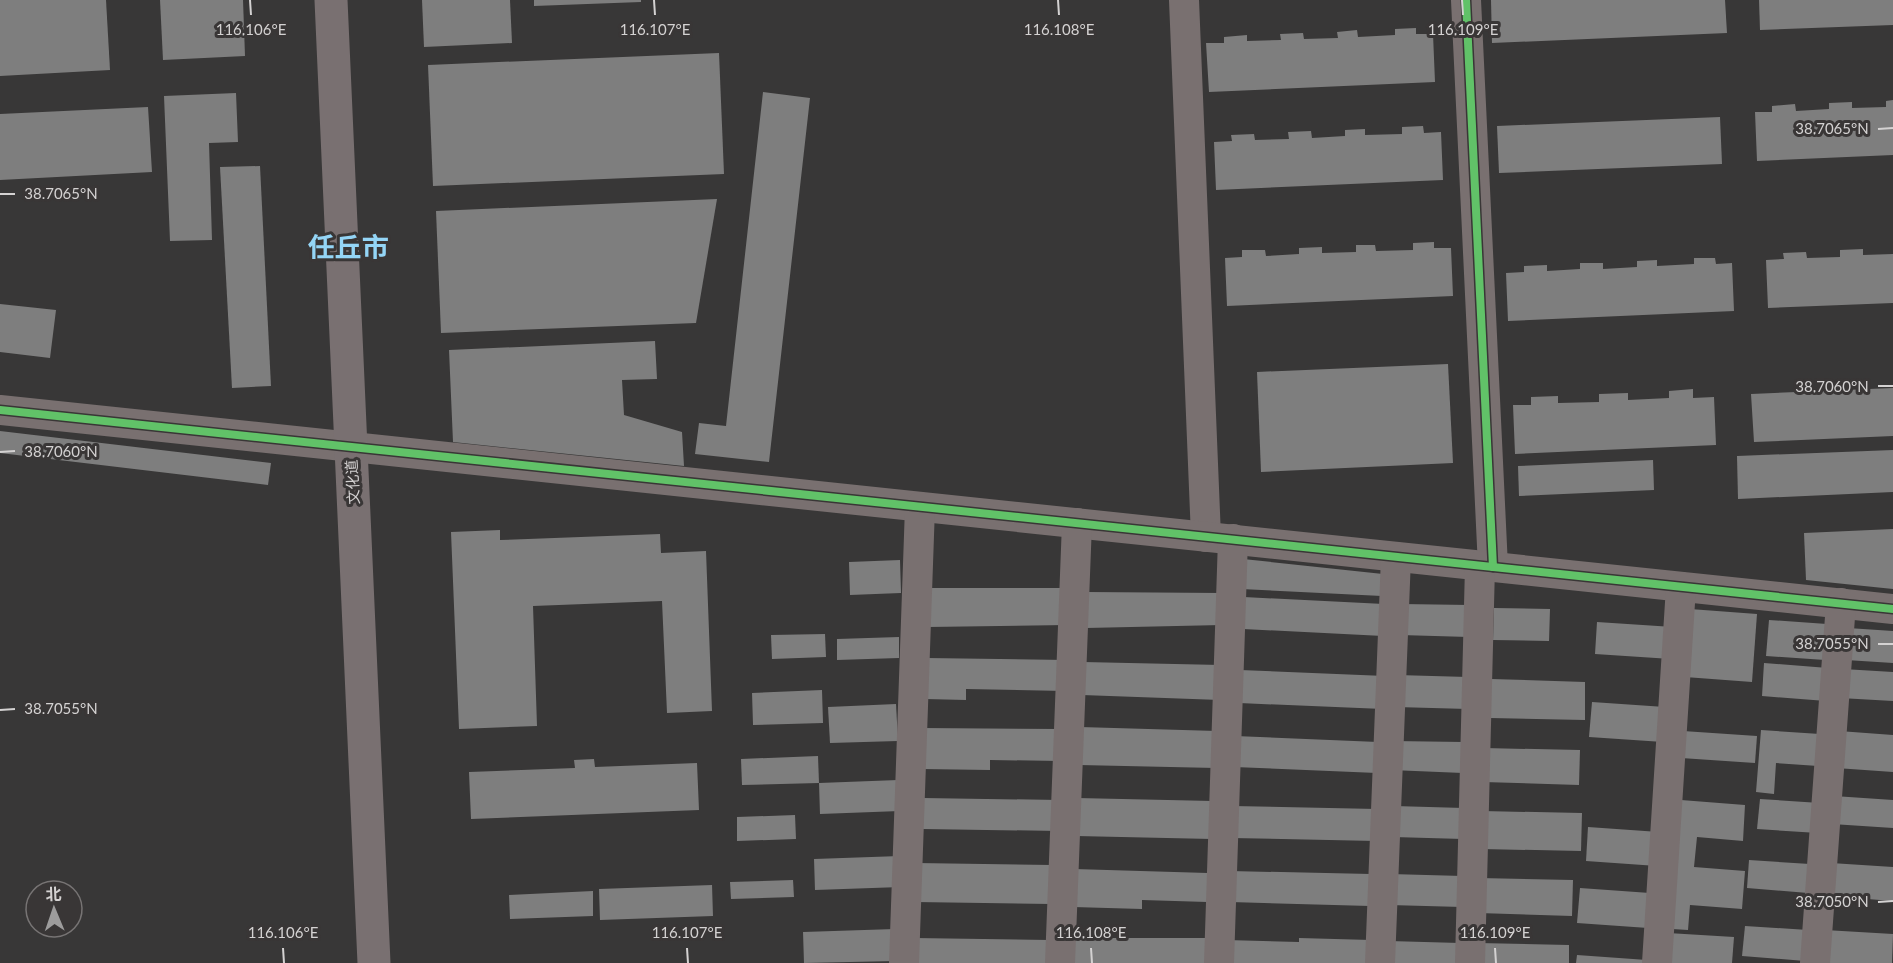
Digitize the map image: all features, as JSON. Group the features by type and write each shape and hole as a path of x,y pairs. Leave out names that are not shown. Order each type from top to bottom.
{"main road":[{"name":"文化道","path":"331,0 374,963"}],"street":[{"path":"1184,0 1219,538 1220,963"},
{"path":"1466,0 1486,566 1470,963"},
{"path":"0,410 1893,609"},
{"path":"904,963 920,507"},
{"path":"1060,963 1077,523"},
{"path":"1380,963 1396,557"},
{"path":"1658,963 1682,587"},
{"path":"1815,963 1841,603"}],"building":[{"path":"0,0 106,0 110,70 0,76"},
{"path":"160,0 243,0 245,56 163,60"},
{"path":"422,0 510,0 512,43 424,47"},
{"path":"534,0 641,0 641,2 534,6"},
{"path":"1491,0 1725,0 1727,33 1492,43"},
{"path":"1759,0 1893,0 1893,25 1760,30"},
{"path":"1416,28 1416,34 1433,34 1435,82 1209,92 1206,43 1224,43 1224,37 1247,35 1247,41 1281,40 1280,34 1303,33 1304,39 1338,38 1337,32 1357,30 1358,37 1395,35 1395,29"},
{"path":"719,53 724,174 433,186 428,65"},
{"path":"763,92 810,98 769,462 695,454 699,423 726,426"},
{"path":"236,93 238,142 209,143 212,240 170,241 164,96"},
{"path":"1893,100 1893,155 1757,161 1755,112 1772,112 1772,106 1795,104 1796,111 1829,109 1829,103 1852,102 1852,108 1886,107 1886,101"},
{"path":"148,107 152,172 0,180 0,114"},
{"path":"1720,117 1722,164 1499,173 1497,126"},
{"path":"1423,126 1424,133 1441,132 1443,180 1216,190 1214,142 1232,141 1231,135 1254,134 1255,140 1289,139 1288,132 1311,131 1312,138 1345,136 1345,130 1365,129 1365,135 1402,134 1402,127"},
{"path":"260,166 271,386 232,388 220,167"},
{"path":"717,199 696,323 441,333 436,211"},
{"path":"1434,242 1434,248 1451,248 1453,296 1227,306 1225,258 1242,257 1242,250 1265,250 1266,256 1299,254 1299,248 1322,247 1322,253 1356,252 1356,245 1375,245 1376,251 1413,250 1413,243"},
{"path":"1863,249 1863,255 1893,254 1893,303 1768,308 1766,260 1784,259 1783,253 1806,252 1807,258 1840,257 1840,250"},
{"path":"1694,258 1715,258 1716,264 1732,263 1734,311 1508,321 1506,273 1524,272 1524,266 1547,265 1547,271 1580,269 1580,263 1603,263 1603,269 1637,267 1637,261 1657,260 1657,266 1694,264"},
{"path":"0,304 56,310 50,358 0,352"},
{"path":"655,341 657,379 622,380 624,415 682,432 684,466 453,442 449,350"},
{"path":"1448,364 1453,463 1261,472 1257,372"},
{"path":"1893,388 1893,436 1754,442 1751,394"},
{"path":"1693,389 1693,398 1714,397 1716,445 1515,454 1513,405 1531,405 1531,397 1558,396 1558,403 1599,402 1599,394 1628,393 1628,400 1669,398 1669,391"},
{"path":"0,431 271,463 268,485 0,453"},
{"path":"1893,450 1893,492 1738,499 1737,456"},
{"path":"1653,460 1654,490 1519,496 1518,466"},
{"path":"1893,529 1893,589 1806,580 1804,533"},
{"path":"500,530 500,540 660,534 661,553 706,551 712,711 667,713 662,601 533,606 537,726 459,729 451,532"},
{"path":"1243,559 1383,574 1382,596 1241,589"},
{"path":"900,560 901,593 850,595 849,562"},
{"path":"928,588 1067,588 1067,625 928,627"},
{"path":"1086,592 1222,593 1222,625 1086,628"},
{"path":"1244,597 1384,604 1383,636 1243,629"},
{"path":"1401,604 1470,605 1469,637 1400,635"},
{"path":"1494,608 1550,609 1549,641 1493,640"},
{"path":"1690,609 1757,614 1752,682 1685,677"},
{"path":"1769,620 1827,624 1825,660 1766,656"},
{"path":"1597,622 1673,627 1671,659 1595,654"},
{"path":"1848,628 1893,631 1893,663 1846,660"},
{"path":"825,634 826,657 772,659 771,635"},
{"path":"899,637 899,658 837,660 837,639"},
{"path":"926,658 1066,660 1065,691 966,689 966,700 925,699"},
{"path":"1083,662 1221,665 1220,700 1082,695"},
{"path":"1764,663 1828,668 1826,701 1762,696"},
{"path":"1843,669 1893,672 1893,701 1840,698"},
{"path":"1240,670 1385,676 1383,709 1239,703"},
{"path":"1397,675 1468,677 1468,709 1396,707"},
{"path":"1491,679 1585,682 1585,720 1490,718"},
{"path":"822,690 823,723 753,725 752,693"},
{"path":"1592,702 1665,707 1663,742 1589,737"},
{"path":"896,704 898,741 830,743 828,707"},
{"path":"1080,727 1217,731 1216,768 1079,765"},
{"path":"921,728 1060,729 1060,761 990,760 990,770 921,769"},
{"path":"1761,730 1820,734 1818,766 1776,763 1774,794 1756,792"},
{"path":"1683,731 1757,736 1755,763 1681,758"},
{"path":"1839,731 1893,735 1893,772 1836,768"},
{"path":"1235,736 1378,742 1377,773 1234,767"},
{"path":"1392,741 1464,742 1463,773 1391,770"},
{"path":"1484,748 1580,750 1579,785 1483,782"},
{"path":"818,756 819,783 742,785 741,759"},
{"path":"594,759 595,767 697,763 699,810 471,819 469,772 575,768 574,760"},
{"path":"898,780 900,811 820,814 819,783"},
{"path":"1834,796 1893,800 1893,828 1832,824"},
{"path":"923,798 1059,800 1059,831 922,829"},
{"path":"1077,798 1213,801 1212,839 1076,836"},
{"path":"1760,799 1820,803 1818,833 1757,829"},
{"path":"1681,800 1745,805 1743,841 1697,837 1694,867 1745,871 1742,909 1690,905 1688,930 1672,929"},
{"path":"1232,806 1377,809 1376,841 1231,838"},
{"path":"1394,806 1464,808 1463,839 1393,837"},
{"path":"1482,811 1582,813 1581,851 1481,849"},
{"path":"795,815 796,839 737,841 737,817"},
{"path":"1588,827 1659,832 1657,866 1586,861"},
{"path":"900,856 901,887 815,890 814,859"},
{"path":"1749,860 1810,864 1808,893 1747,888"},
{"path":"916,863 1052,865 1051,904 915,902"},
{"path":"1831,863 1893,867 1893,901 1828,896"},
{"path":"1074,869 1208,873 1207,902 1142,900 1142,909 1073,907"},
{"path":"1230,871 1371,874 1370,906 1230,902"},
{"path":"1390,874 1463,876 1462,907 1389,905"},
{"path":"1479,878 1573,880 1572,916 1478,913"},
{"path":"793,880 794,897 731,899 730,882"},
{"path":"712,885 713,916 600,920 599,889"},
{"path":"1580,888 1650,893 1648,928 1577,923"},
{"path":"593,891 593,916 510,919 509,895"},
{"path":"1745,926 1808,930 1805,961 1742,956"},
{"path":"895,929 896,961 804,963 803,932"},
{"path":"1825,930 1893,934 1892,963 1822,963"},
{"path":"1668,933 1734,937 1732,963 1666,963"},
{"path":"914,938 1049,940 1049,963 914,963"},
{"path":"1070,938 1209,938 1209,963 1071,963"},
{"path":"1299,938 1371,940 1371,963 1226,963 1226,940 1299,942"},
{"path":"1389,941 1460,943 1460,963 1389,963"},
{"path":"1478,943 1569,945 1569,963 1478,963"},
{"path":"1577,955 1647,960 1647,963 1576,963"}],"cycle path":[{"path":"1466,0 1493,567"},
{"path":"0,410 1893,609"}],"district":[{"name":"任丘市","path":"348,246"}]}
